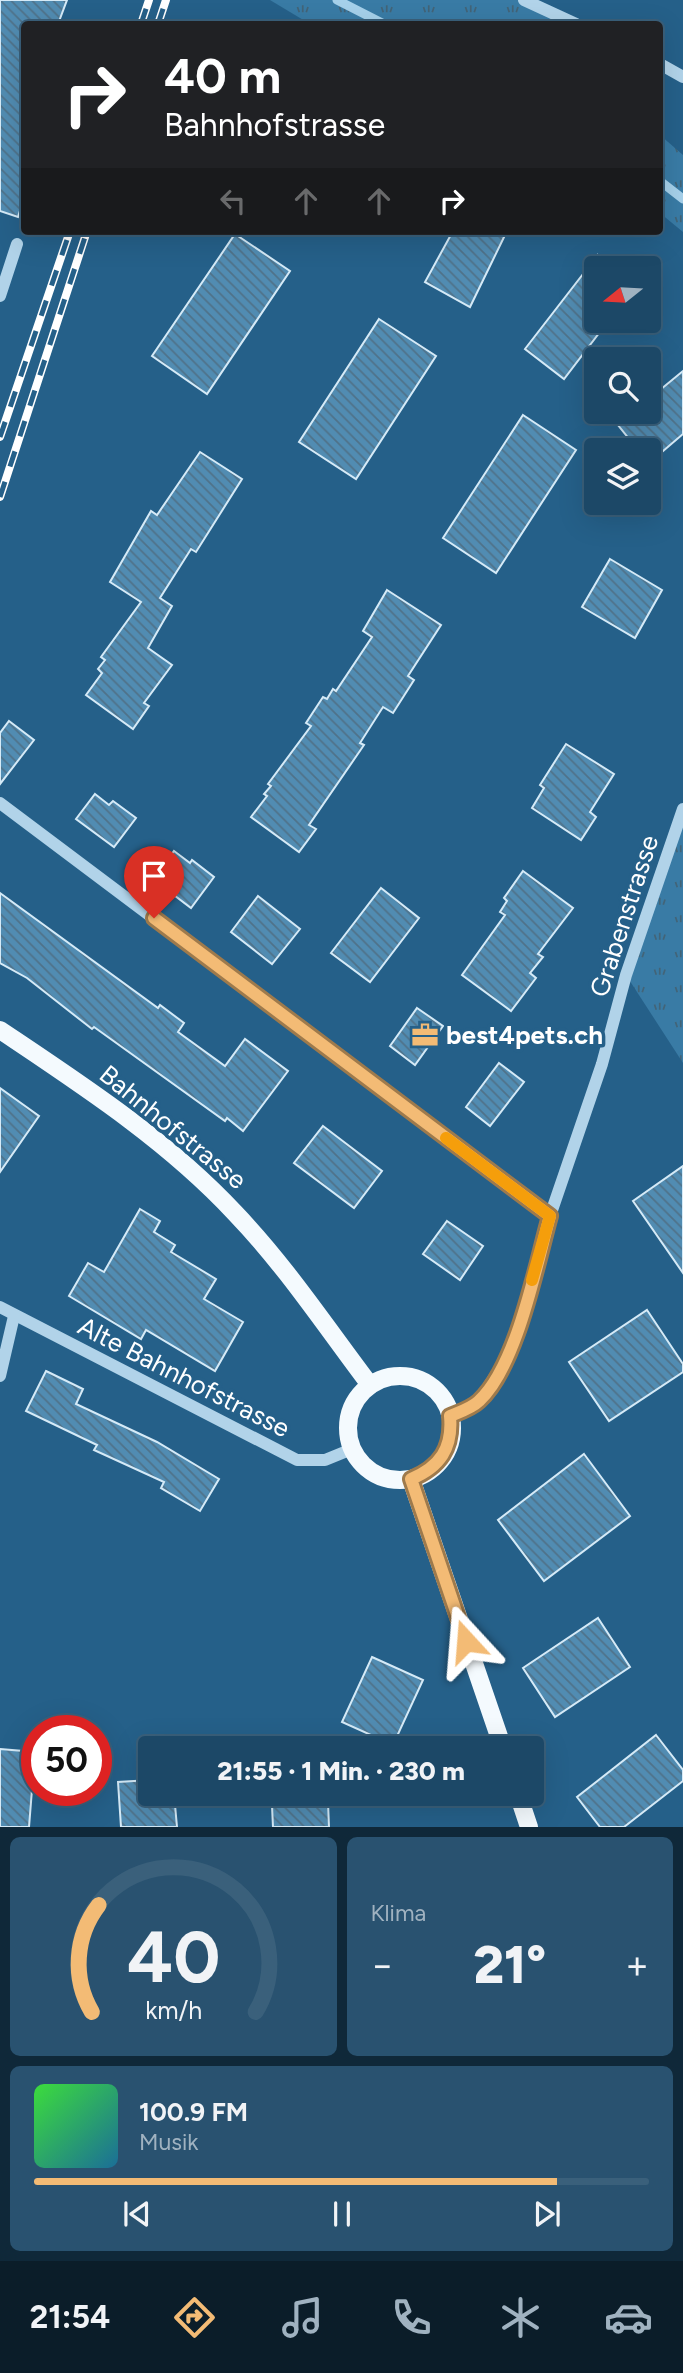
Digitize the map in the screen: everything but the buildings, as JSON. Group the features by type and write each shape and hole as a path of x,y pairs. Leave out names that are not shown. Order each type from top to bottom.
{"main road":[{"name":"Bahnhofstrasse","path":"0,1030 129,1120 183,1163 234,1212 264,1246 370,1385"},
{"path":"397,1375 425,1382 437,1391 450,1416 452,1432 439,1462 426,1473 411,1479 397,1480 370,1471 352,1449 348,1421 352,1407 370,1385 397,1375"},
{"path":"411,1479 499,1736"},
{"path":"522,1806 529,1827"}],"street":[{"path":"524,0 570,21"},
{"path":"663,66 683,77"},
{"path":"0,296 17,244"},
{"path":"0,803 550,1216"},
{"name":"Grabenstrasse","path":"450,1416 479,1401 501,1367 520,1326 550,1216 602,1064 626,975 683,809"},
{"name":"Alte Bahnhofstrasse","path":"0,1307 297,1460 325,1460 352,1449"},
{"path":"0,1376 15,1316"}],"green space":[{"path":"270,0 524,0 570,21 305,21"},
{"path":"663,138 683,155 683,232 663,215"},
{"path":"683,809 683,1063 626,975"}],"waterway":[{"path":"337,0 378,21"},
{"path":"663,183 683,199"}],"railway":[{"path":"142,21 149,0"},
{"path":"159,21 166,0"},
{"path":"0,437 69,235"},
{"path":"0,497 86,235"}],"slow traffic":[{"path":"446,1138 550,1216 532,1280"}],"place":[{"name":"best4pets.ch","path":"425,1035"}],"route":[{"path":"154,918 550,1216 520,1326 501,1367 479,1401 450,1416 452,1432 448,1448 439,1462 426,1473 411,1479 466,1641"}]}
